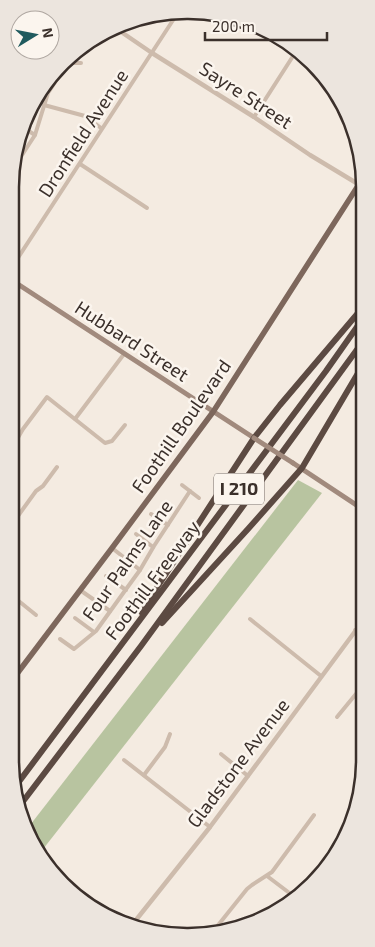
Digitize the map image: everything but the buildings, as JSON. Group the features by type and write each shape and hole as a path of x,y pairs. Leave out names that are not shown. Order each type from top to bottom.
{"highway":[{"path":"111,659 254,438 356,316"},
{"name":"Foothill Freeway","path":"20,779 320,380 356,328"},
{"name":"Foothill Freeway","path":"24,800 140,646 356,351"},
{"path":"140,646 302,468 356,377"}],"main road":[{"name":"Foothill Boulevard","path":"19,672 213,412 356,195"},
{"name":"Hubbard Street","path":"19,286 356,505"}],"street":[{"name":"Dronfield Avenue","path":"19,256 173,20"},
{"name":"Sayre Street","path":"122,32 310,155 356,182"},
{"path":"254,117 293,56"},
{"path":"74,63 81,63"},
{"path":"23,153 34,135 48,94"},
{"path":"44,105 85,116 101,128"},
{"path":"29,132 34,135"},
{"path":"80,164 147,208"},
{"path":"75,419 124,354"},
{"path":"19,436 47,397 105,443 112,441 124,425"},
{"path":"19,515 36,491 43,486 57,468"},
{"path":"182,485 199,498"},
{"name":"Four Palms Lane","path":"60,639 74,650 94,632 140,570 190,491"},
{"path":"151,514 168,525"},
{"path":"136,534 153,547"},
{"path":"112,548 140,570"},
{"path":"106,576 126,590"},
{"path":"80,590 110,611"},
{"path":"19,601 36,615"},
{"path":"76,618 94,632"},
{"path":"250,619 322,676"},
{"name":"Gladstone Avenue","path":"136,919 210,827 355,630"},
{"path":"337,717 356,694"},
{"path":"144,775 165,747 170,734"},
{"path":"221,754 248,776"},
{"path":"124,760 210,827"},
{"path":"218,925 252,884 272,872 314,814"},
{"path":"267,876 290,893"}],"green space":[{"path":"298,480 322,493 44,848 32,823"}]}
